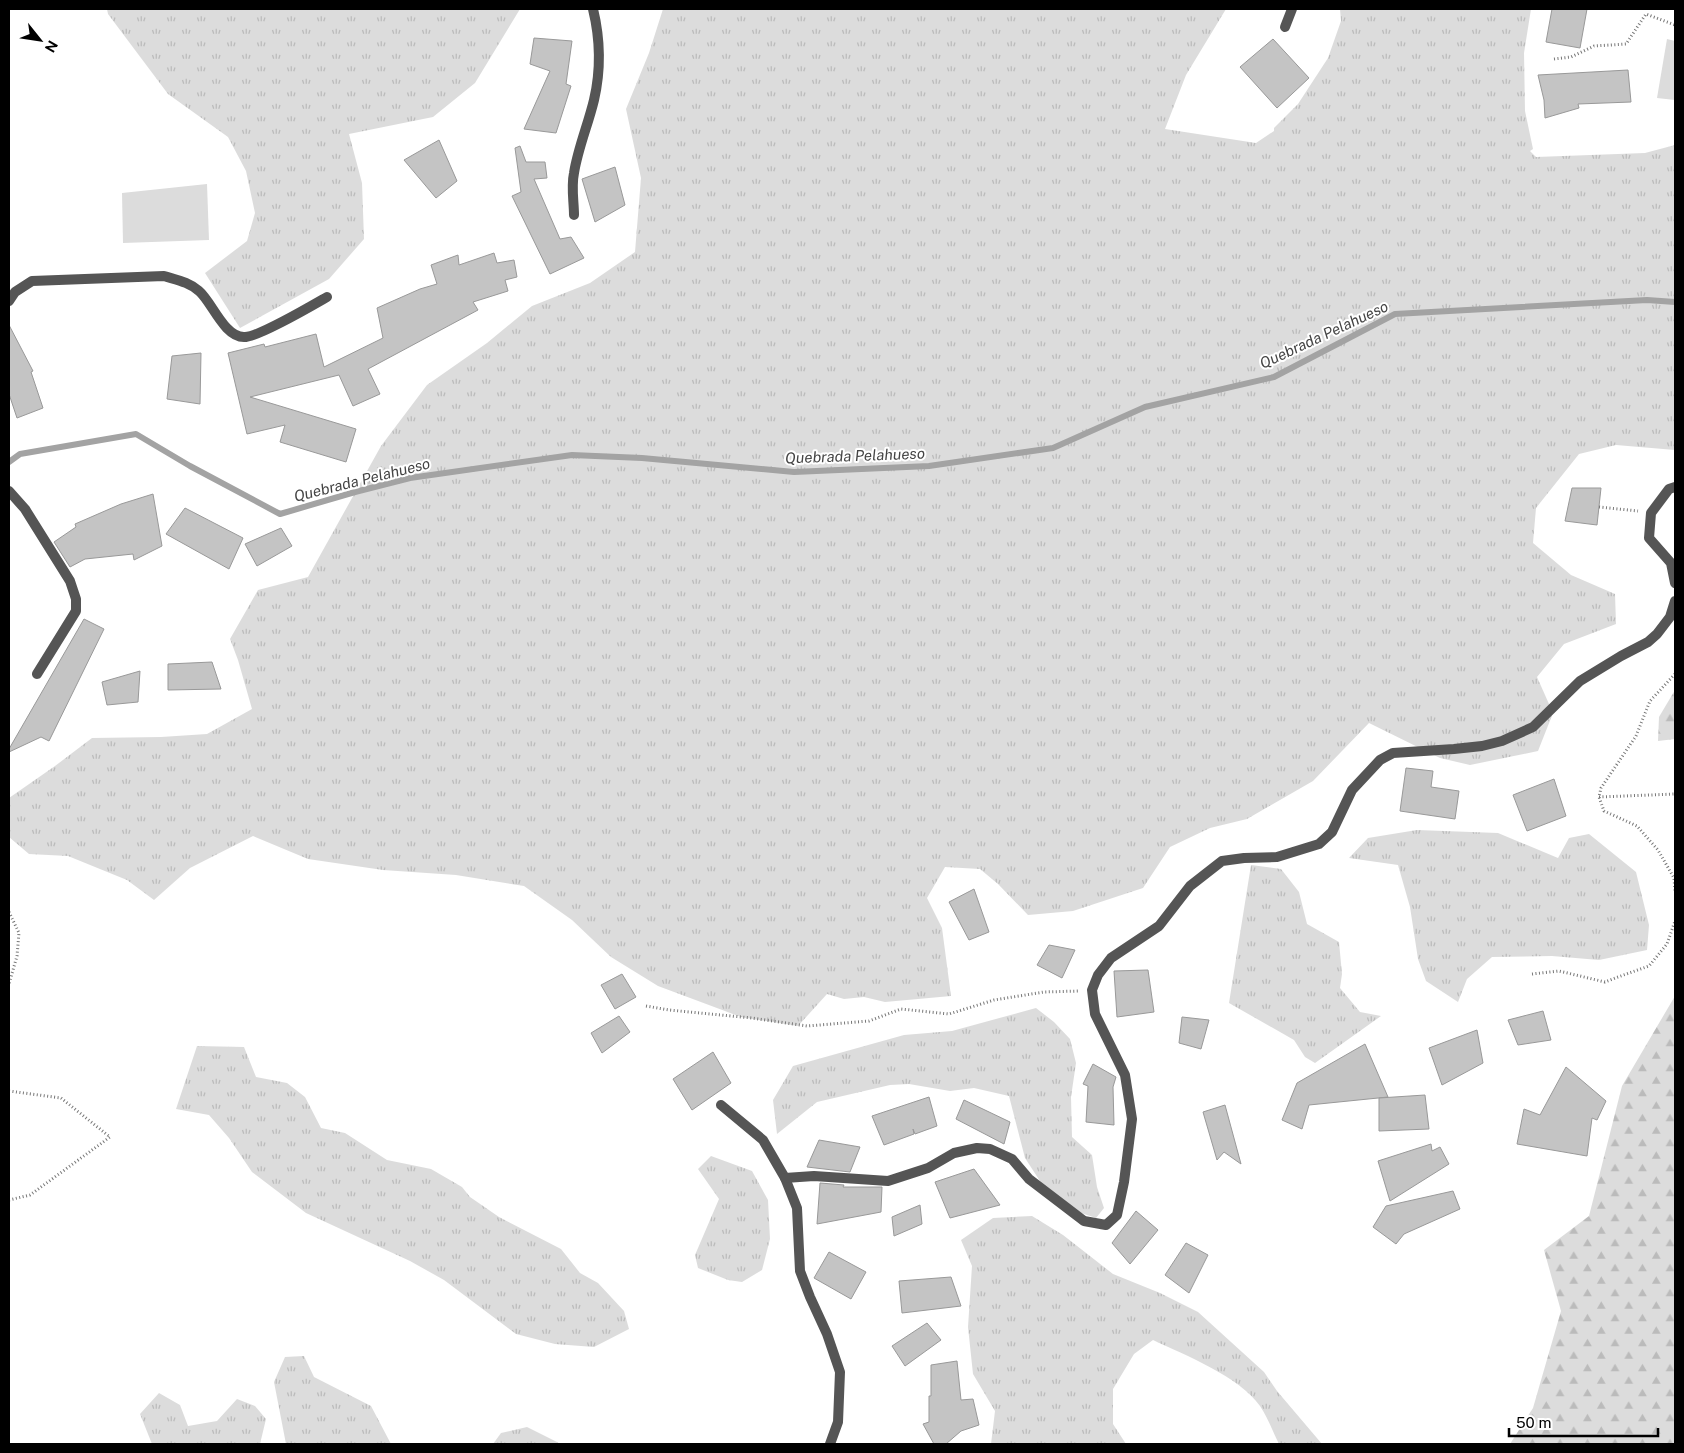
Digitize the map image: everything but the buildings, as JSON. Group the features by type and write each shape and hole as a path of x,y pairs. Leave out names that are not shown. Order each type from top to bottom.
{"street":[{"path":"574,216 573,176 578,150 594,99 598,75 598,48 593,9"},
{"path":"1285,27 1292,9"},
{"path":"9,300 15,292 32,281 164,276 185,282 200,292 225,326 236,335 244,338 258,334 327,298"},
{"path":"1675,488 1669,489 1651,513 1649,538 1670,563 1675,583"},
{"path":"9,491 30,517 70,581 76,599 76,611 37,674"},
{"path":"785,1178 814,1176 888,1181 928,1168 954,1153 977,1148 990,1148 1012,1159 1029,1179 1084,1221 1106,1224 1117,1215 1124,1182 1132,1119 1125,1075 1095,1014 1092,990 1098,975 1112,958 1159,926 1190,886 1222,861 1277,857 1319,844 1332,832 1352,790 1380,760 1393,752 1482,746 1502,741 1532,727 1580,681 1648,642 1670,617 1675,601"},
{"path":"721,1105 762,1140 785,1178 797,1208 800,1271 827,1334 840,1372 838,1422 830,1444"}],"path":[{"path":"1554,59 1571,56 1594,46 1626,44 1646,14 1675,25"},
{"path":"1599,507 1651,513"},
{"path":"1675,674 1650,701 1636,736 1601,788 1599,797 1604,811 1637,826 1658,850 1674,878 1675,891"},
{"path":"1599,797 1675,794"},
{"path":"9,912 19,933 17,956 9,984"},
{"path":"1532,974 1558,971 1605,982 1649,966 1667,944 1675,921"},
{"path":"646,1006 807,1026 869,1021 901,1009 949,1014 994,1000 1044,992 1092,990"},
{"path":"9,1091 61,1098 110,1137 30,1194 9,1200"}],"green space":[{"path":"107,9 520,9 475,83 433,117 349,134 362,183 364,239 329,279 240,328 205,273 247,241 255,213 246,171 228,137 168,94 108,14"},
{"path":"663,9 1226,9 1186,75 1165,129 1256,143 1274,131 1274,128 1298,104 1328,58 1341,21 1340,9 1531,9 1524,53 1525,111 1533,149 1530,151 1536,157 1645,153 1675,145 1675,450 1616,445 1579,454 1536,508 1533,543 1571,575 1615,594 1616,624 1564,644 1537,677 1553,713 1538,751 1470,765 1440,758 1369,723 1313,781 1247,819 1210,828 1170,847 1143,888 1073,911 1028,915 998,884 980,869 945,867 927,898 942,928 951,996 885,1002 864,997 844,999 827,994 798,1026 741,1017 658,986 611,957 572,920 524,886 456,875 383,870 308,859 253,836 190,868 154,900 127,880 68,856 29,854 9,837 9,798 92,738 207,734 252,709 230,639 258,590 308,577 381,446 427,385 487,343 532,306 590,283 635,252 641,178 626,109 649,53"},
{"path":"1667,39 1675,41 1675,100 1657,98"},
{"path":"207,184 209,240 123,243 122,193"},
{"path":"1675,690 1675,739 1658,741 1659,717"},
{"path":"1417,830 1498,833 1558,858 1569,838 1589,834 1636,872 1649,925 1647,950 1599,960 1552,956 1492,957 1467,979 1458,1002 1426,981 1418,959 1410,907 1398,865 1349,858 1368,838"},
{"path":"1251,865 1281,869 1299,892 1307,924 1339,942 1342,974 1340,988 1360,1012 1381,1016 1315,1063 1305,1057 1294,1040 1229,1003"},
{"path":"1675,996 1675,1444 1510,1444 1533,1408 1561,1311 1544,1250 1589,1216 1622,1086"},
{"path":"1036,1008 1054,1022 1070,1039 1076,1063 1071,1097 1072,1137 1092,1155 1097,1187 1104,1208 1096,1218 1069,1209 1049,1195 1025,1158 1009,1096 974,1088 950,1091 909,1084 890,1085 817,1102 777,1134 773,1100 793,1066 904,1035 952,1031"},
{"path":"197,1046 244,1047 256,1077 287,1083 305,1097 321,1128 345,1133 387,1160 431,1169 462,1187 470,1197 499,1217 561,1249 580,1273 598,1283 624,1311 629,1329 594,1347 555,1344 516,1334 444,1280 410,1261 306,1213 252,1172 229,1138 209,1115 176,1109"},
{"path":"711,1156 752,1171 768,1200 770,1239 762,1270 742,1282 728,1280 698,1268 695,1255 719,1199 698,1169"},
{"path":"1032,1216 1063,1235 1113,1274 1160,1293 1198,1312 1264,1372 1277,1391 1322,1444 1279,1444 1260,1406 1251,1395 1226,1376 1153,1340 1134,1354 1113,1389 1113,1424 1126,1444 991,1444 995,1411 973,1374 968,1327 972,1266 961,1240 993,1218"},
{"path":"304,1356 314,1377 371,1406 391,1444 286,1444 274,1382 285,1357"},
{"path":"159,1393 180,1405 188,1426 217,1421 237,1399 255,1406 266,1419 260,1444 152,1444 140,1414"},
{"path":"527,1427 560,1444 493,1444 501,1433"}],"waterway":[{"name":"Quebrada Pelahueso","path":"9,462 20,454 136,434 190,466 280,514 410,478 572,455 642,458 794,472 929,466 1053,448 1145,407 1274,377 1395,314 1647,300 1675,302"}]}
